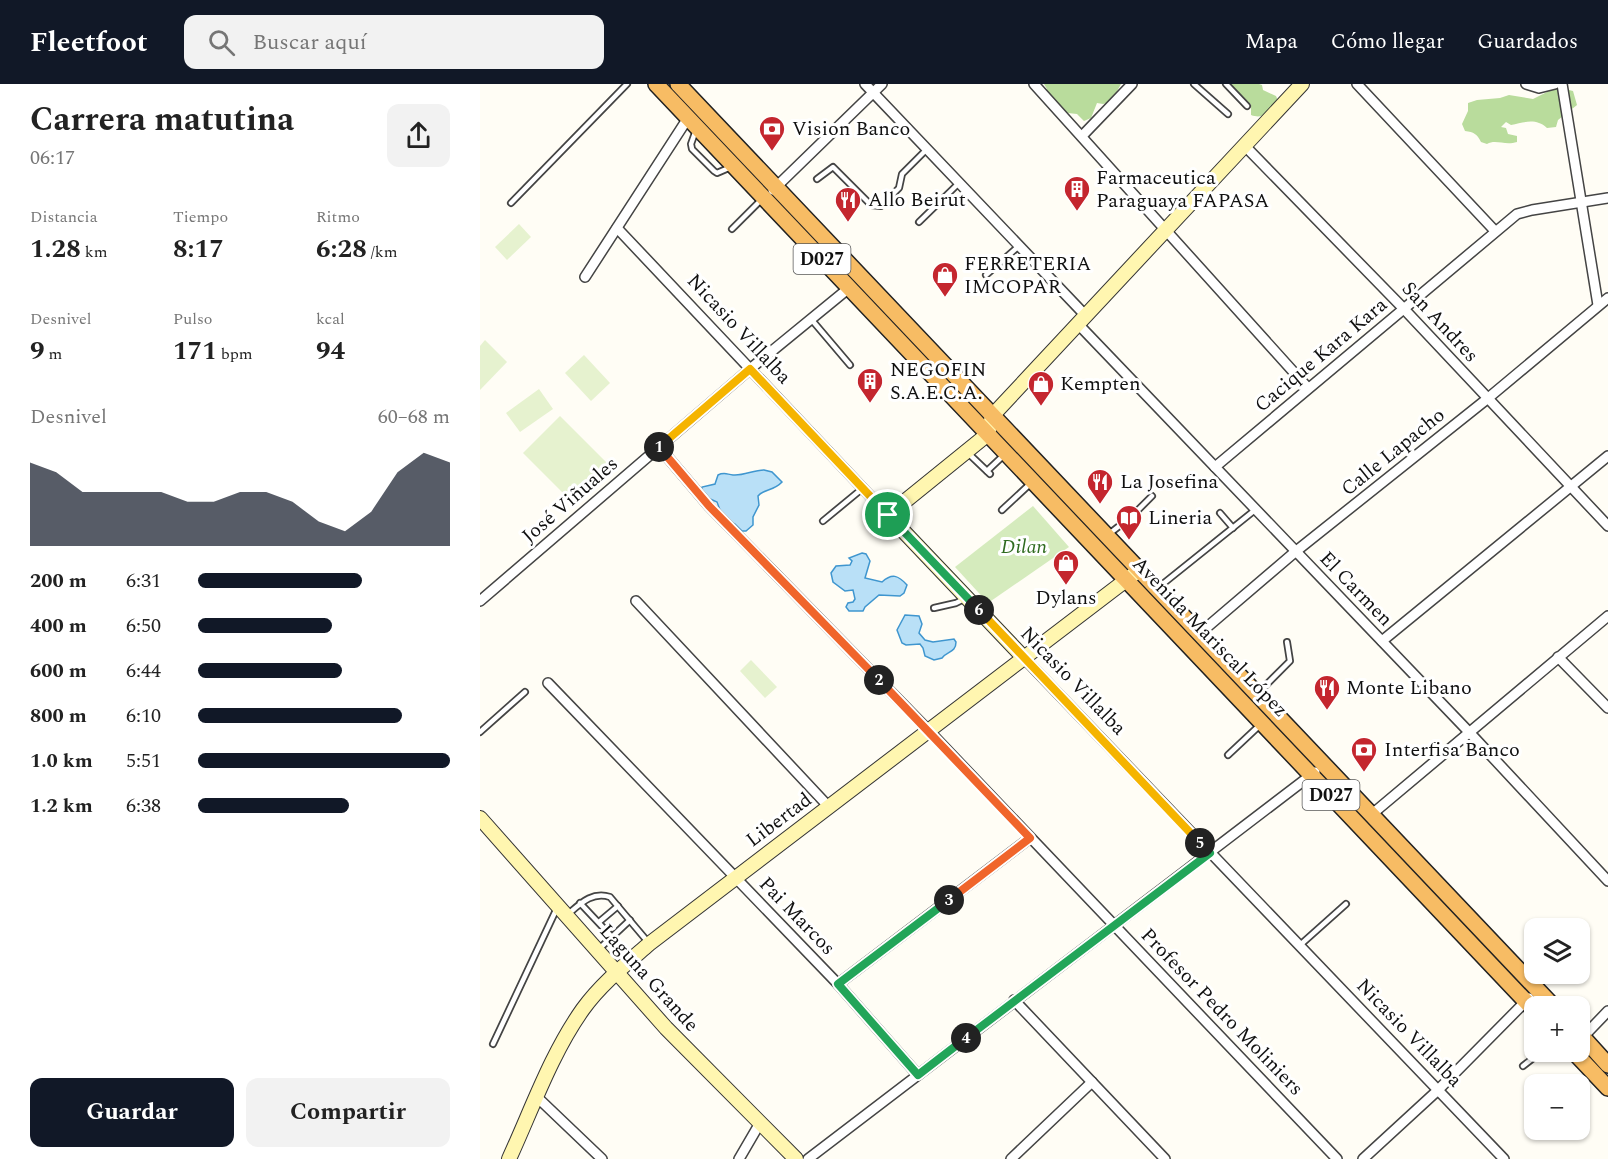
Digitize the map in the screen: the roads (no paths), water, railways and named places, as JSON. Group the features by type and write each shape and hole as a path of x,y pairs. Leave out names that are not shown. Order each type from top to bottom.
{"highway":[{"name":"Avenida Mariscal López","path":"656,84 849,288 1140,570 1257,694 1318,770 1524,999"},
{"name":"Avenida Mariscal López","path":"678,84 776,187 990,423 1006,453 1032,481 1262,723 1371,814 1543,996"},
{"path":"1590,1046 1608,1065"},
{"path":"1583,1062 1608,1088"}],"main road":[{"path":"888,515 966,452 1164,230 1302,84"},
{"name":"Nicasio Villalba","path":"888,515 1024,658"},
{"name":"Libertad","path":"509,1159 564,1038 584,1007 617,972 649,944 1140,570"},
{"name":"Laguna Grande","path":"480,818 666,1028 796,1159"}],"street":[{"name":"El Carmen","path":"866,84 1019,246 1082,320 1255,510 1469,732 1608,881"},
{"path":"764,198 882,84"},
{"path":"1034,84 1308,388"},
{"path":"1082,136 1132,84"},
{"path":"1357,84 1495,231"},
{"path":"1526,84 1539,88 1555,84"},
{"path":"1563,84 1598,305"},
{"path":"585,277 617,228 693,123"},
{"name":"San Andres","path":"1244,145 1404,309 1608,526"},
{"name":"Cacique Kara Kara","path":"1215,467 1517,214 1608,198"},
{"name":"Nicasio Villalba","path":"617,228 888,515"},
{"name":"José Viñuales","path":"480,601 750,369 849,288"},
{"name":"Calle Lapacho","path":"1199,634 1295,552 1487,399 1608,298"},
{"name":"Profesor Pedro Moliniers","path":"659,447 709,506 929,730 1337,1159"},
{"path":"1382,641 1608,456"},
{"path":"636,601 829,807"},
{"path":"1371,814 1608,616"},
{"path":"1558,657 1608,708"},
{"name":"Nicasio Villalba","path":"1024,658 1504,1159"},
{"name":"Pai Marcos","path":"548,683 838,984 918,1075"},
{"path":"808,1159 1318,770"},
{"path":"838,984 1030,838"},
{"path":"1535,996 1538,991"},
{"path":"1014,1000 1165,1159"},
{"path":"1363,1159 1524,1011"},
{"path":"1590,1028 1608,1011"},
{"path":"1011,1159 1092,1082"},
{"path":"537,1097 602,1159"},
{"path":"739,1159 760,1124"}],"lane":[{"path":"510,203 627,84"},
{"path":"1194,84 1228,114"},
{"path":"1226,84 1247,106"},
{"path":"817,179 833,167 871,205 881,206 899,188 902,174 927,148"},
{"path":"919,222 959,183"},
{"path":"732,229 764,198"},
{"path":"986,275 1019,246"},
{"path":"811,320 850,365"},
{"path":"966,452 988,472 1006,453"},
{"path":"1002,510 1014,495 1032,481"},
{"path":"823,521 863,488"},
{"path":"1107,536 1152,496"},
{"path":"1157,588 1255,510"},
{"path":"1220,513 1233,528"},
{"path":"934,608 956,603 967,597"},
{"path":"1257,694 1290,661 1287,642"},
{"path":"480,732 525,692"},
{"path":"1228,755 1262,723"},
{"path":"493,1044 563,911 596,895 610,897 649,944"},
{"path":"580,903 612,937"},
{"path":"1299,946 1346,904"},
{"path":"599,922 618,906"},
{"path":"598,950 630,920"},
{"path":"1523,1066 1528,1062"}],"water":[{"path":"764,470 772,472 782,482 758,496 759,505 753,517 753,525 746,531 742,531 735,524 723,518 717,502 701,492 702,487 715,484 720,474 737,475"},
{"path":"862,553 866,554 870,561 865,578 882,582 895,576 907,585 900,596 879,595 863,611 849,611 846,607 855,599 853,590 845,591 833,582 831,573 836,566 850,565 852,561 849,558"},
{"path":"905,615 919,616 922,624 919,633 925,640 933,642 954,639 955,648 942,658 934,660 925,656 920,644 902,643 897,630"}],"place":[{"name":"Vision Banco","path":"772,152"},
{"name":"Farmaceutica Paraguaya FAPASA","path":"1077,212"},
{"name":"Allo Beirut","path":"848,223"},
{"name":"FERRETERIA IMCOPAR","path":"945,298"},
{"name":"NEGOFIN S.A.E.C.A.","path":"870,404"},
{"name":"Kempten","path":"1041,407"},
{"name":"La Josefina","path":"1100,505"},
{"name":"Lineria","path":"1129,541"},
{"name":"Dylans","path":"1066,586"},
{"name":"Monte Libano","path":"1327,711"},
{"name":"Interfisa Banco","path":"1364,773"}],"park label":[{"name":"Dilan","path":"1024,547"}]}
